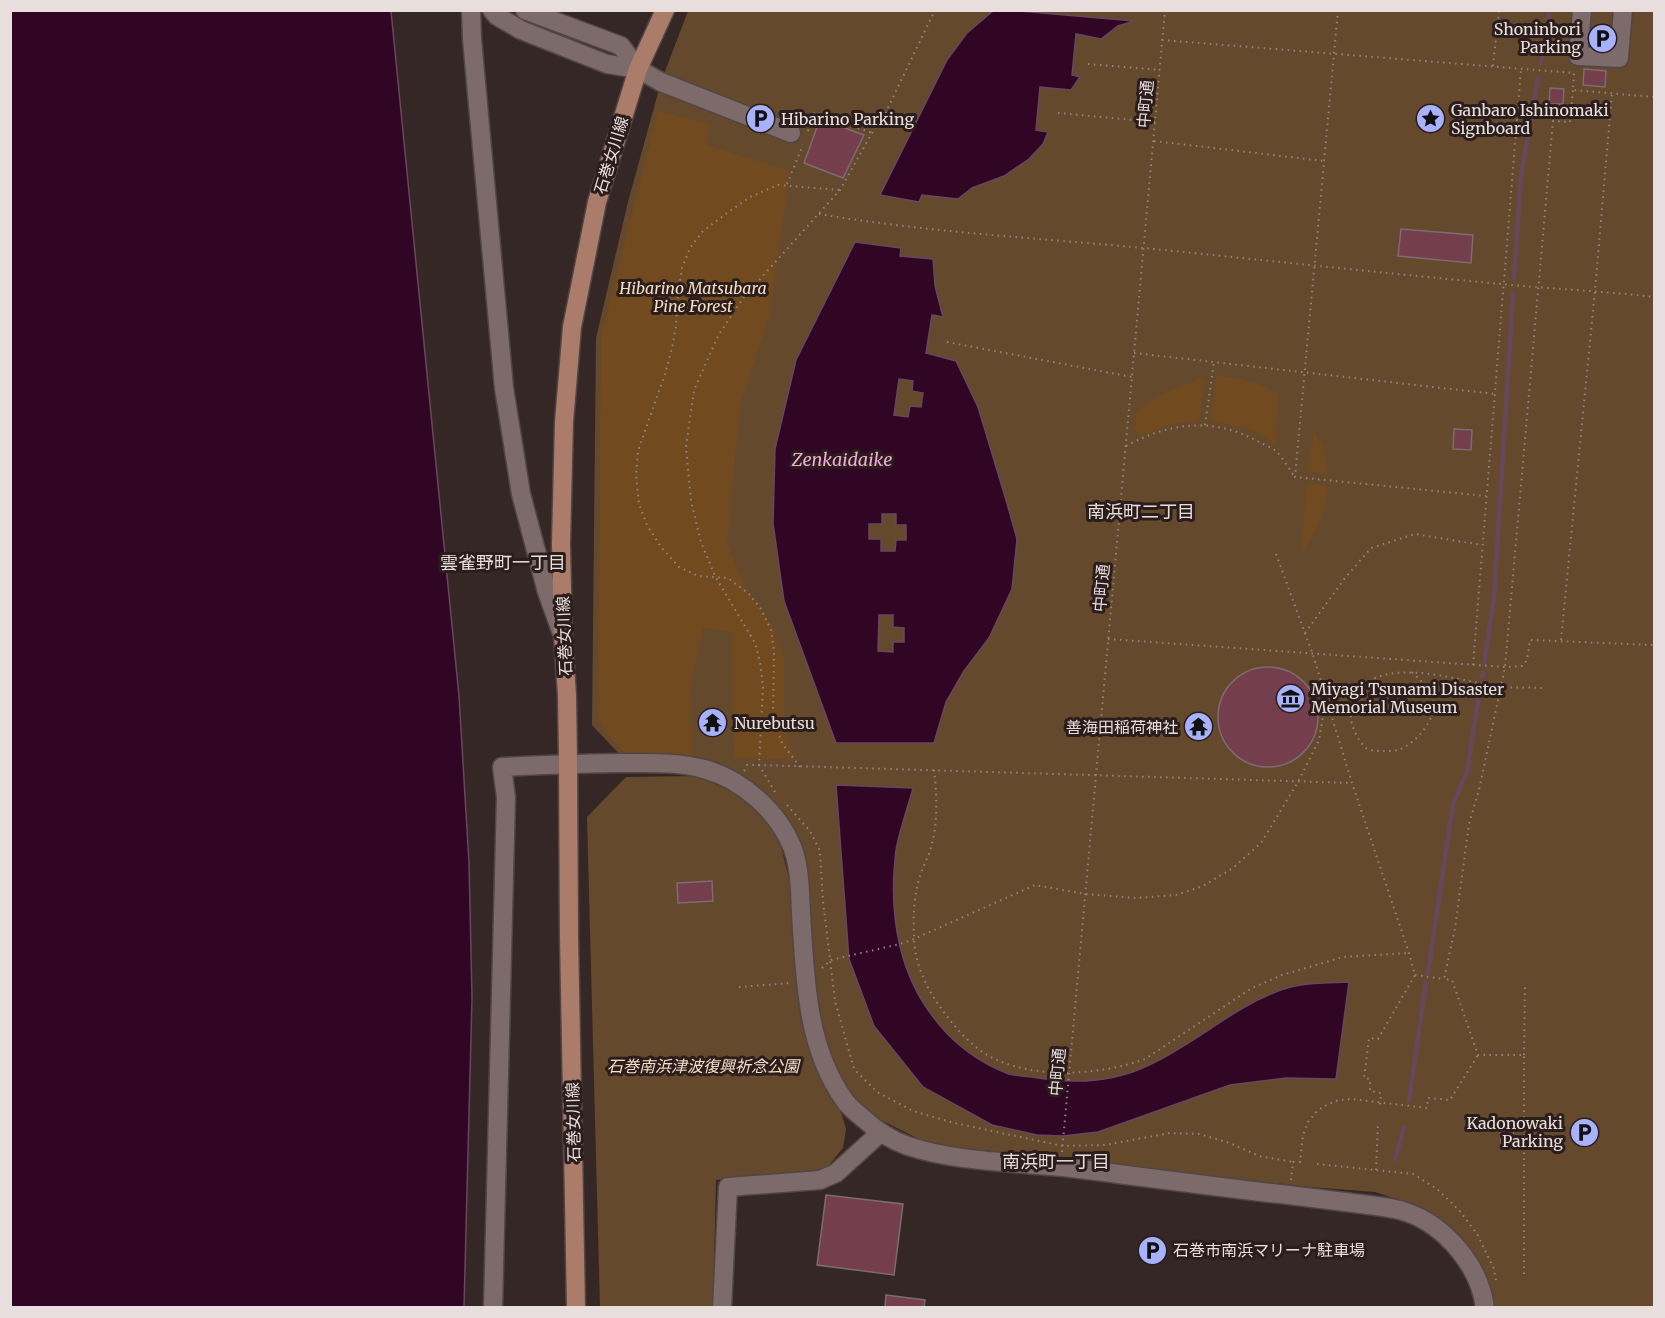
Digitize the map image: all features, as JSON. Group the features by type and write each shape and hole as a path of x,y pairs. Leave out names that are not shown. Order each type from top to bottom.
{"main road":[{"name":"石巻女川線","path":"576,1308 568,763 561,544 564,422 572,327 597,202 638,69 665,10"}],"street":[{"path":"471,10 504,387 521,494 547,592 563,635"},
{"path":"492,10 497,16 521,30 607,64 638,69 661,82 800,137"},
{"path":"525,10 621,46 638,69"},
{"path":"1582,10 1578,57 1619,58 1623,10"},
{"path":"493,1308 506,797 502,767 568,763 679,763 708,770 738,784 768,807 785,830 794,852 799,878 806,982 814,1033 825,1068 846,1104 880,1133 904,1145 951,1156 1061,1167 1353,1203 1407,1212 1451,1240 1468,1261 1478,1281 1485,1308"},
{"path":"722,1308 728,1187 820,1180 836,1173 880,1133"}],"path":[{"path":"779,796 759,765 763,687 755,643 714,576 701,542 691,501 686,447 694,390 718,336 743,298 840,190 885,114 935,10"},
{"name":"中町通","path":"1061,1167 1165,10"},
{"path":"1295,477 1338,10"},
{"path":"1493,66 1499,10"},
{"path":"1162,39 1574,73 1570,123 1553,121 1505,667 1479,790 1469,824 1455,928 1444,979"},
{"path":"1088,63 1160,70"},
{"path":"1473,665 1521,69"},
{"path":"1573,90 1654,97"},
{"path":"1561,640 1612,93"},
{"path":"787,186 800,137 815,112 872,133"},
{"path":"1058,113 1155,122"},
{"path":"1153,141 1324,161"},
{"path":"800,766 782,743 773,718 774,651 771,630 760,609 749,594 728,578 698,576 679,567 661,547 647,525 639,504 636,475 638,451 672,348 682,268 690,248 704,231 750,197 778,185 840,190"},
{"path":"817,214 946,231 1654,297"},
{"path":"947,342 1132,377"},
{"path":"1134,353 1495,393"},
{"path":"1205,424 1214,362"},
{"path":"1126,446 1154,433 1179,426 1205,424 1252,438 1276,452 1295,477 1486,496"},
{"path":"1305,634 1345,578 1371,548 1415,534 1482,545"},
{"path":"1276,554 1313,655 1415,975 1378,1039 1368,1038 1364,1078 1370,1079 1370,1091 1381,1093 1380,1104"},
{"path":"1108,639 1505,667 1522,666 1527,660 1530,640 1654,645"},
{"path":"1412,672 1424,684 1433,699 1434,712 1427,725 1416,738 1398,750 1368,749 1360,740 1350,720 1352,703 1363,685 1376,677 1412,672 1452,676 1502,687 1542,688"},
{"path":"739,987 806,982 831,960 914,939 1035,885 1086,894 1136,898 1176,895 1203,886 1233,868 1261,843 1298,782 1319,740 1328,703"},
{"path":"738,784 747,765 1352,783"},
{"path":"934,770 936,785 932,846 920,875 914,906 914,939 918,965 933,998 950,1021 983,1052 1011,1066 1069,1073 1127,1065 1145,1059 1252,988 1282,975 1342,957 1409,953"},
{"path":"784,802 810,831 820,851 834,1001 854,1069 877,1092 913,1111 954,1123 1063,1146 1105,1144 1170,1133 1199,1134 1230,1143 1259,1156 1293,1162"},
{"path":"1415,975 1452,980 1478,1055"},
{"path":"1524,1274 1525,983"},
{"path":"1300,1162 1303,1135 1308,1122 1317,1111 1328,1104 1352,1099 1427,1108 1428,1098 1450,1100 1478,1055"},
{"path":"1478,1055 1524,1055"},
{"path":"1376,1170 1378,1122"}],"green space":[{"name":"石巻南浜津波復興祈念公園","path":"688,11 1654,11 1654,1307 1495,1307 1490,1285 1480,1263 1465,1242 1447,1224 1421,1207 1375,1192 954,1148 919,1139 869,1114 832,1069 819,1032 799,845 736,775 623,758 592,725 596,338 628,202 661,82"},
{"name":"Hibarino Matsubara Pine Forest","path":"658,111 710,125 706,145 788,170 786,200 769,316 740,406 727,544 747,591 774,629 784,660 784,727 795,759 735,758 732,632 703,628 690,688 692,760 626,756 598,721 601,337"},
{"path":"1216,376 1248,381 1278,394 1275,444 1253,430 1211,420"},
{"path":"1204,377 1200,417 1195,422 1173,424 1139,436 1135,432 1136,412 1159,396"},
{"path":"1314,432 1323,447 1328,474 1308,471"},
{"path":"1307,484 1328,486 1320,521 1301,553"},
{"name":"石巻南浜津波復興祈念公園","path":"699,776 755,803 776,826 793,895 815,1062 842,1115 846,1129 843,1148 826,1169 716,1180 713,1307 600,1307 587,817 626,777"}],"water":[{"path":"10,11 391,11 459,696 469,863 472,998 464,1307 11,1307"},
{"path":"993,11 1019,11 1134,21 1118,26 1101,39 1076,34 1072,75 1080,77 1071,90 1040,87 1036,130 1048,132 1043,144 1029,159 1004,176 972,188 958,199 922,195 919,202 880,195 947,60 967,33"},
{"name":"Zenkaidaike","path":"855,242 901,248 900,256 933,259 935,286 943,317 932,315 926,353 956,361 978,407 1017,539 1012,589 989,638 964,671 946,702 934,743 836,743 784,601 773,523 775,449 796,360","holes":["899,379 913,381 912,391 923,393 921,407 910,406 908,417 894,415","882,514 896,514 896,525 906,525 906,540 896,540 895,551 881,551 881,539 869,539 869,524 882,524","879,615 893,615 893,627 904,628 904,642 893,642 893,652 878,651"]},
{"path":"836,785 913,788 895,858 894,910 900,947 912,982 931,1014 956,1042 986,1064 1012,1075 1061,1081 1119,1076 1147,1066 1181,1048 1263,997 1289,987 1306,984 1349,982 1336,1079 1286,1078 1230,1085 1098,1132 1063,1136 1037,1135 992,1125 923,1087 874,1026 849,959"}],"building":[{"path":"1584,69 1606,71 1605,87 1583,85"},
{"path":"1550,88 1564,89 1563,104 1549,104"},
{"path":"820,119 864,135 843,178 804,163"},
{"path":"1401,229 1473,235 1471,263 1398,256"},
{"path":"1454,429 1472,430 1471,450 1453,449"},
{"path":"1268,667 1287,671 1304,681 1314,698 1318,717 1314,736 1304,753 1287,763 1268,767 1249,763 1232,753 1222,736 1218,717 1222,698 1232,681 1249,671"},
{"path":"712,881 713,901 678,903 677,883"},
{"path":"1500,1126 1513,1126 1514,1144 1501,1144"},
{"path":"826,1195 903,1204 894,1275 817,1265"},
{"path":"886,1295 925,1300 924,1308 885,1308"}],"waterway":[{"path":"1541,63 1550,10"},
{"path":"1514,278 1521,176 1538,78"},
{"path":"1484,664 1494,598 1513,293"},
{"path":"1482,677 1483,673"},
{"path":"1428,973 1453,804 1467,772 1479,696"},
{"path":"1409,1100 1426,983"},
{"path":"1395,1159 1404,1127"}],"place":[{"name":"Shoninbori Parking","path":"1602,38"},
{"name":"Hibarino Parking","path":"760,119"},
{"name":"Ganbaro Ishinomaki Signboard","path":"1430,119"},
{"name":"Miyagi Tsunami Disaster Memorial Museum","path":"1290,698"},
{"name":"Nurebutsu","path":"713,723"},
{"name":"善海田稲荷神社","path":"1199,727"},
{"name":"Kadonowaki Parking","path":"1584,1132"},
{"name":"石巻市南浜マリーナ駐車場","path":"1152,1250"}],"district":[{"name":"南浜町二丁目","path":"1141,511"},
{"name":"雲雀野町一丁目","path":"503,562"},
{"name":"南浜町一丁目","path":"1056,1161"}]}
